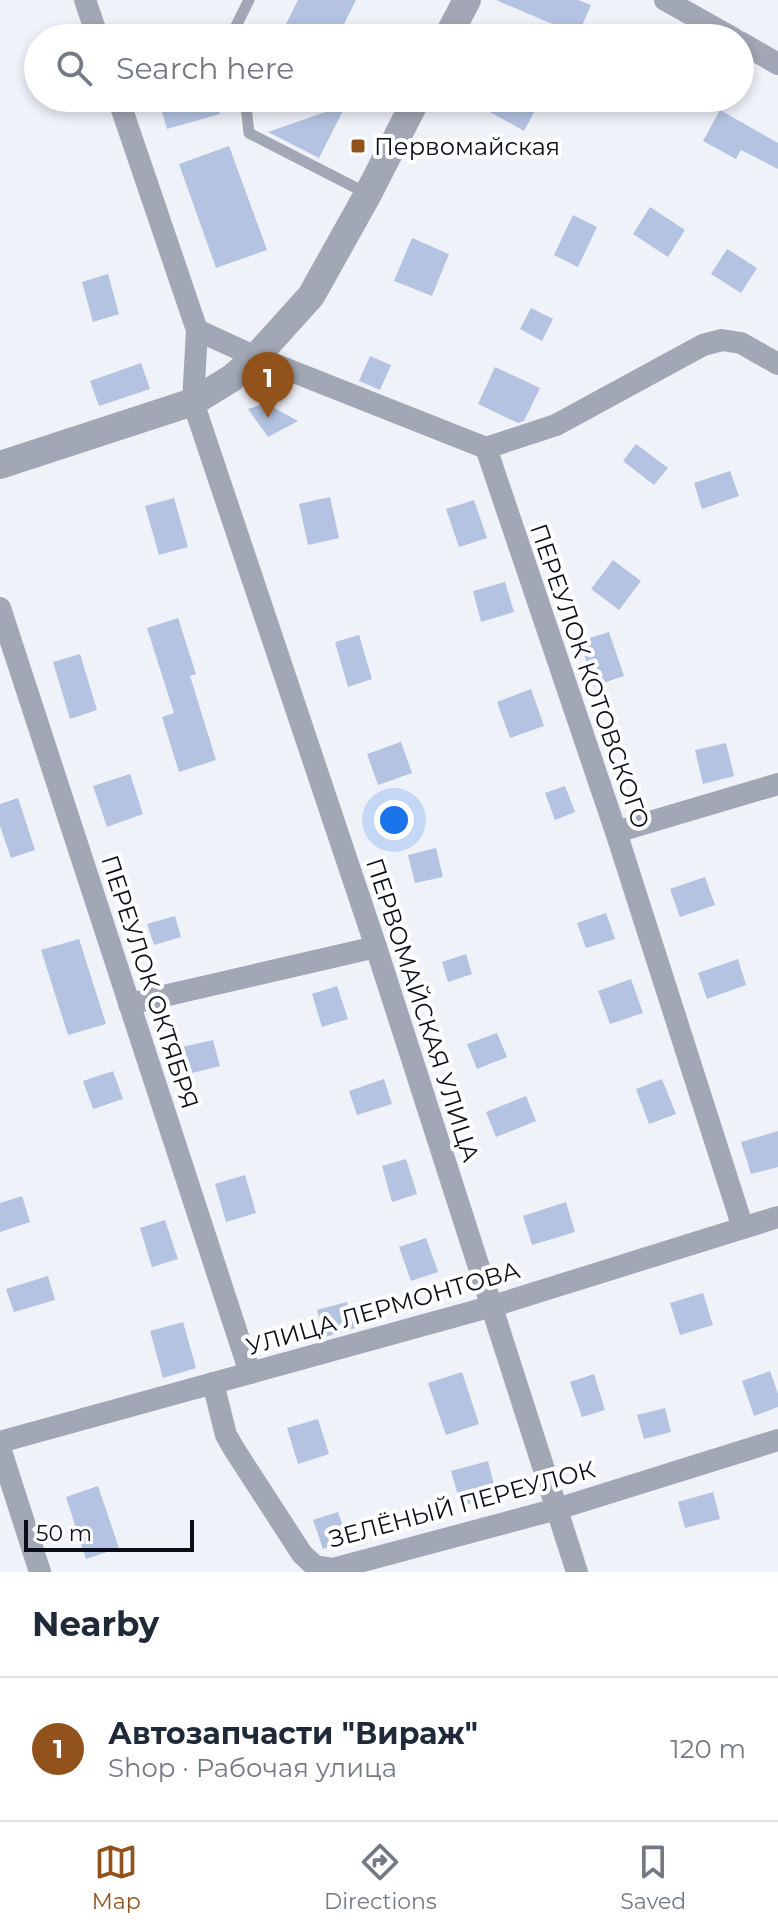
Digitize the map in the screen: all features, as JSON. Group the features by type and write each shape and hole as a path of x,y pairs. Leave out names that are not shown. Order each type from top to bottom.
{"street":[{"path":"85,0 93,24"},
{"path":"454,24 467,0"},
{"path":"665,0 708,24"},
{"path":"754,50 778,64"},
{"name":"ПЕРВОМАЙСКАЯ УЛИЦА","path":"123,112 197,330 193,402 376,947 577,1572"},
{"path":"0,465 193,402 232,378 256,357 311,296 410,112"},
{"path":"197,330 256,357 486,448 556,425 703,345 722,340 741,343 778,364"},
{"name":"ПЕРЕУЛОК КОТОВСКОГО","path":"486,448 616,832 743,1228"},
{"name":"ПЕРЕУЛОК ОКТЯБРЯ","path":"0,608 250,1373"},
{"path":"616,832 778,784"},
{"path":"129,1004 376,947"},
{"name":"УЛИЦА ЛЕРМОНТОВА","path":"0,1442 493,1306 778,1217"},
{"name":"ЗЕЛЁНЫЙ ПЕРЕУЛОК","path":"213,1383 226,1435 234,1449 302,1554 315,1566 333,1569 557,1509 778,1440"},
{"path":"0,1448 40,1572"}],"lane":[{"path":"237,24 249,0"},
{"path":"247,112 249,133 368,194"}],"building":[{"path":"298,0 356,0 344,24 286,24"},
{"path":"496,0 578,0 591,5 583,24 552,24"},
{"path":"162,112 220,114 167,129"},
{"path":"326,112 342,112 319,158 268,132"},
{"path":"490,112 534,112 524,131"},
{"path":"719,112 724,112 778,143 778,169 741,150 736,159 703,141"},
{"path":"229,146 267,250 216,268 179,164"},
{"path":"650,207 685,230 668,257 633,234"},
{"path":"573,215 597,227 578,267 554,255"},
{"path":"412,238 449,254 432,296 394,281"},
{"path":"727,249 757,268 741,293 711,274"},
{"path":"108,274 119,314 93,322 82,282"},
{"path":"531,308 553,319 542,341 520,329"},
{"path":"370,356 391,365 380,390 359,381"},
{"path":"141,363 150,389 99,406 90,381"},
{"path":"495,367 540,388 524,421 518,423 478,404"},
{"path":"265,403 298,421 268,437 248,409"},
{"path":"636,444 668,468 654,485 623,461"},
{"path":"730,471 739,496 702,509 694,483"},
{"path":"330,497 339,538 308,545 299,504"},
{"path":"174,498 188,547 159,555 145,506"},
{"path":"474,500 487,538 459,547 446,509"},
{"path":"613,560 641,581 619,610 591,589"},
{"path":"505,582 514,612 481,622 473,591"},
{"path":"178,618 196,674 190,676 216,760 179,772 162,717 174,713 147,628"},
{"path":"609,632 624,676 594,686 580,641"},
{"path":"359,635 372,679 348,687 335,642"},
{"path":"80,654 97,710 70,719 53,662"},
{"path":"531,689 544,726 510,738 497,702"},
{"path":"401,742 412,773 378,785 367,754"},
{"path":"726,743 734,776 703,784 695,750"},
{"path":"130,774 143,814 107,827 93,786"},
{"path":"565,786 575,812 555,820 545,793"},
{"path":"18,798 35,850 11,858 0,826 0,804"},
{"path":"436,848 443,877 415,883 408,855"},
{"path":"705,877 715,905 680,917 670,889"},
{"path":"606,913 615,939 586,948 577,923"},
{"path":"175,916 181,937 154,945 147,924"},
{"path":"79,939 106,1024 68,1035 41,950"},
{"path":"466,954 472,974 448,982 442,962"},
{"path":"738,959 746,985 707,999 698,973"},
{"path":"631,979 643,1013 610,1024 598,991"},
{"path":"337,986 348,1019 322,1027 312,994"},
{"path":"497,1033 507,1057 477,1069 467,1044"},
{"path":"213,1040 220,1066 188,1074 182,1047"},
{"path":"113,1071 123,1099 93,1109 83,1081"},
{"path":"384,1079 392,1104 357,1115 349,1091"},
{"path":"662,1079 676,1114 649,1124 636,1089"},
{"path":"526,1096 536,1121 496,1137 486,1112"},
{"path":"778,1131 778,1167 751,1174 741,1142"},
{"path":"406,1159 417,1194 392,1202 382,1166"},
{"path":"245,1175 256,1213 226,1222 215,1184"},
{"path":"22,1196 30,1222 0,1232 0,1203"},
{"path":"566,1202 575,1232 532,1245 523,1216"},
{"path":"165,1220 178,1259 152,1267 140,1228"},
{"path":"426,1238 438,1272 411,1281 399,1247"},
{"path":"48,1276 55,1300 14,1312 6,1289"},
{"path":"703,1293 713,1325 680,1335 670,1303"},
{"path":"347,1302 355,1328 325,1337 317,1310"},
{"path":"183,1322 196,1368 163,1378 150,1331"},
{"path":"770,1371 778,1394 778,1407 754,1416 742,1381"},
{"path":"462,1372 479,1424 446,1435 428,1383"},
{"path":"594,1374 605,1410 582,1417 570,1382"},
{"path":"665,1408 671,1432 644,1439 637,1415"},
{"path":"318,1419 329,1454 298,1464 287,1428"},
{"path":"488,1461 497,1497 461,1506 451,1471"},
{"path":"98,1486 119,1548 86,1559 66,1497"},
{"path":"713,1492 720,1519 685,1528 678,1502"},
{"path":"338,1512 348,1541 323,1549 313,1520"}],"place":[{"name":"Первомайская","path":"358,146"},
{"name":"Автозапчасти \"Вираж\"","path":"268,418"}]}
